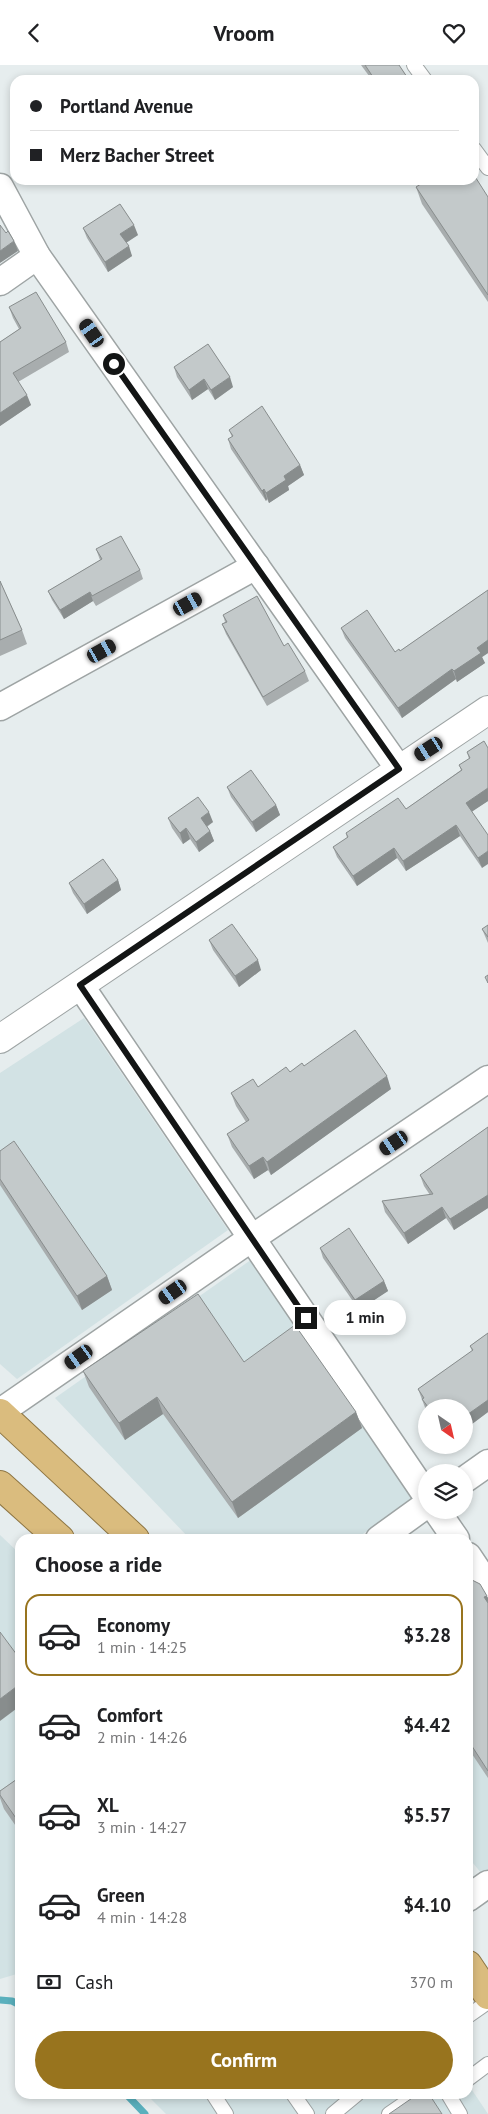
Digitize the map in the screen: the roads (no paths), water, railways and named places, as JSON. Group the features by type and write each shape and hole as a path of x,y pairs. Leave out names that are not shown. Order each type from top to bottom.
{"highway":[{"path":"0,1412 131,1534"},
{"path":"0,1485 55,1534"},
{"path":"473,1972 488,1995"}],"street":[{"path":"0,187 37,256 399,769"},
{"path":"0,282 37,256"},
{"path":"0,707 256,566"},
{"path":"0,1039 488,710"},
{"path":"80,985 418,1483"},
{"path":"0,1412 252,1238 488,1079"},
{"path":"473,1474 488,1463"},
{"path":"386,1534 418,1511"},
{"path":"442,1519 453,1534"},
{"path":"473,1564 488,1586"},
{"path":"473,1894 488,1884"}],"lane":[{"path":"479,156 488,168"},
{"path":"473,2012 488,2001"},
{"path":"473,2075 488,2064"},
{"path":"216,2099 226,2114"},
{"path":"296,2099 307,2114"},
{"path":"333,2114 349,2099"},
{"path":"389,2114 411,2099"},
{"path":"451,2099 460,2114"}],"waterway":[{"path":"0,2000 15,2002"},
{"path":"131,2099 145,2114"}]}
